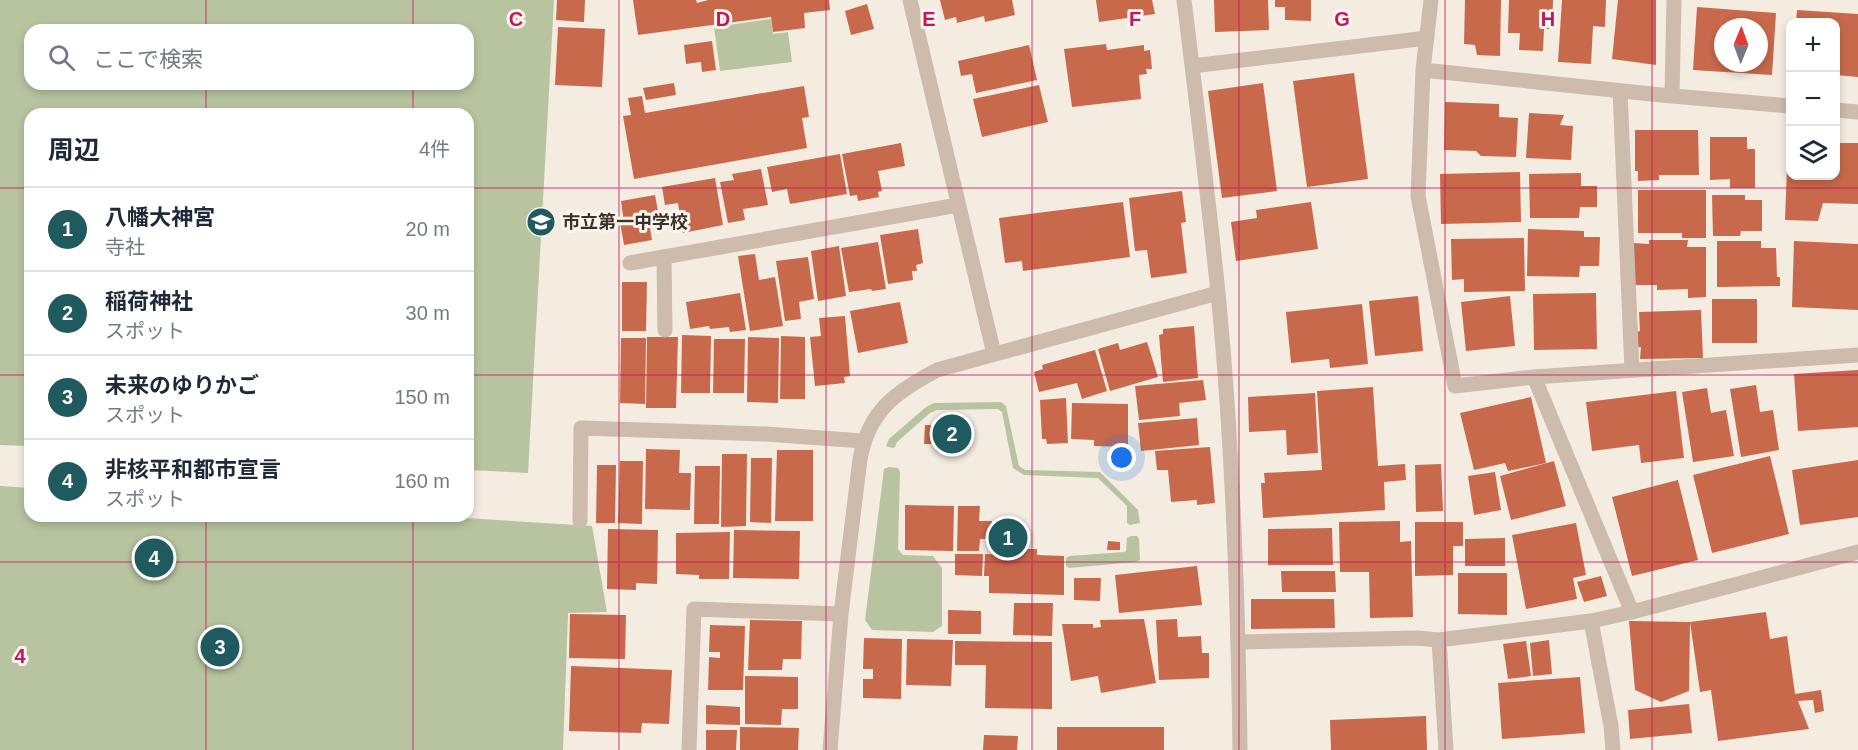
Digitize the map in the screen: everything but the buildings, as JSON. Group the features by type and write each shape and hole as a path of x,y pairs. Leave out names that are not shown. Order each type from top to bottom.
{"street":[{"path":"910,0 994,354"},
{"path":"1184,0 1218,293 1227,407 1239,642 1240,750"},
{"path":"1431,0 1423,70 1418,196 1455,386 1534,377 1858,355"},
{"path":"1672,96 1674,0"},
{"path":"1192,66 1427,38"},
{"path":"1423,70 1786,106"},
{"path":"1620,91 1632,370"},
{"path":"1840,110 1858,112"},
{"path":"630,263 958,205"},
{"path":"664,257 665,330"},
{"path":"830,750 841,614 863,441 874,417 893,398 913,383 937,370 1218,293"},
{"path":"1534,377 1632,612"},
{"path":"580,521 581,428 766,434 863,441"},
{"path":"1239,642 1418,638 1439,640 1591,621 1858,552"},
{"path":"689,750 694,609 841,614"},
{"path":"1591,621 1611,726 1613,750"},
{"path":"1439,640 1446,750"}],"green space":[{"path":"0,0 554,0 528,473 474,470 474,108 24,108 24,446 0,445"},
{"path":"771,19 773,34 788,32 792,62 720,71 714,27"},
{"path":"1001,402 1006,406 1019,466 1025,470 1100,472 1138,510 1140,523 1130,525 1127,523 1127,506 1098,478 1024,475 1013,468 1002,412 998,409 937,410 930,413 897,442 895,447 886,446 889,439 926,407 934,403"},
{"path":"898,468 900,472 898,549 903,555 933,556 942,568 942,626 933,632 872,630 865,620 884,469"},
{"path":"0,486 24,488 24,522 474,522 474,519 592,526 607,612 568,613 563,750 0,750"},
{"path":"1137,536 1139,539 1140,560 1136,562 1069,568 1066,566 1066,558 1069,556 1124,552 1127,538"}],"place":[{"name":"市立第一中学校","path":"541,222"},
{"name":"稲荷神社","path":"952,434"},
{"name":"八幡大神宮","path":"1008,538"},
{"name":"非核平和都市宣言","path":"154,558"},
{"name":"未来のゆりかご","path":"220,647"}]}
